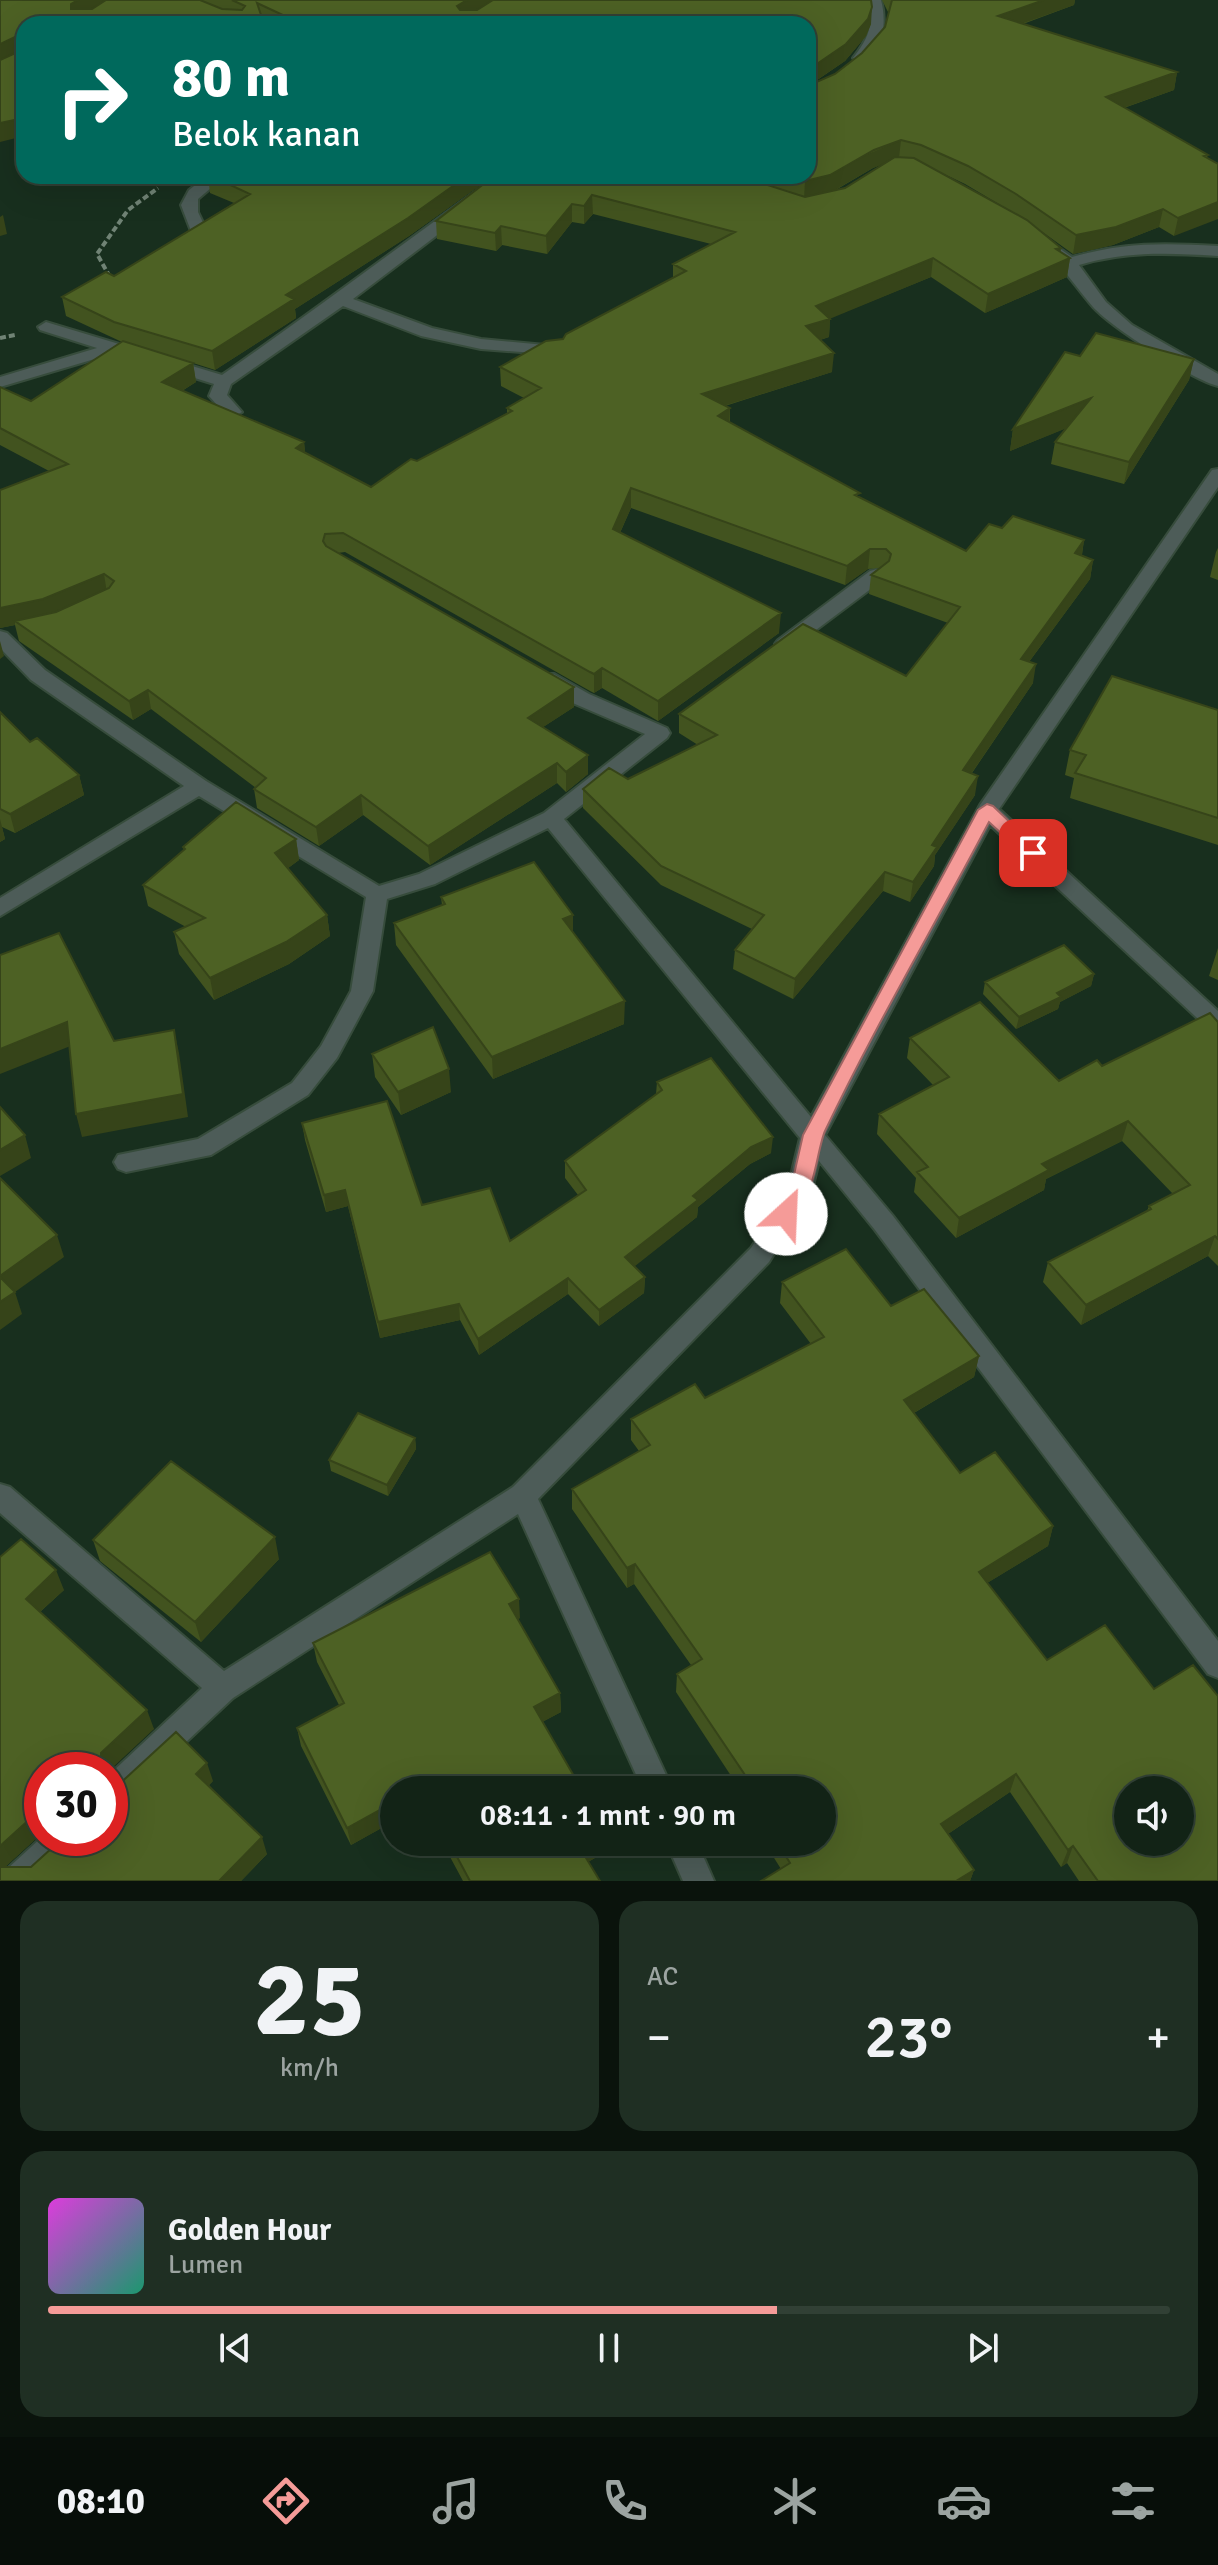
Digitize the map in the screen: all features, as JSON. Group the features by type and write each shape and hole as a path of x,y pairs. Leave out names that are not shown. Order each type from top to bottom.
{"street":[{"path":"847,69 876,39 881,19 872,0"},
{"path":"199,231 187,213 189,201 204,184"},
{"path":"233,412 218,396 224,381 341,300 401,252 496,184"},
{"path":"1032,233 1069,263 1100,305 1126,328 1218,381"},
{"path":"1069,263 1110,251 1145,247 1218,251"},
{"path":"341,300 427,332 481,344 556,351"},
{"path":"46,327 224,381"},
{"path":"0,382 116,348"},
{"path":"128,1777 223,1688 523,1496 760,1255 799,1194 813,1135 987,810 1218,474"},
{"path":"773,652 877,575"},
{"path":"0,637 38,675 199,786 377,894 427,879 551,818 666,728 582,699 527,668"},
{"path":"0,908 199,786"},
{"path":"987,810 1218,1024"},
{"path":"551,818 884,1223 1218,1664"},
{"path":"126,1162 203,1148 300,1089 329,1052 362,991 377,894"},
{"path":"0,1496 223,1688"},
{"path":"523,1496 652,1776"},
{"path":"17,1881 44,1856"},
{"path":"687,1856 699,1881"}],"path":[{"path":"113,282 97,254 128,210 164,185"},
{"path":"0,338 46,327"}],"building":[{"path":"0,0 78,0 71,4 71,9 92,9 106,0 200,0 222,9 242,10 245,6 232,0 467,0 457,6 460,10 477,10 493,0 871,0 872,7 868,19 846,44 816,65 816,16 285,16 257,3 261,16 16,16 16,36 0,44"},
{"path":"892,0 1044,0 998,16 1177,72 1106,97 1208,155 1204,156 1218,164 1218,202 1178,218 1163,209 1116,227 1076,235 968,166 921,145 901,140 874,150 830,175 816,178 816,82 835,74 862,53 885,27"},
{"path":"16,53 16,120 0,123 0,60"},
{"path":"895,157 914,158 1027,220 1061,248 1056,249 1070,258 988,294 933,258 816,306 830,319 806,326 834,353 702,394 730,408 718,416 860,493 855,495 966,551 989,524 1002,528 1013,516 1084,540 1075,553 1093,560 1021,659 1036,664 963,770 978,776 932,845 937,847 913,882 885,872 795,979 735,950 764,915 661,866 583,789 609,768 628,779 717,735 679,714 803,624 906,676 960,607 871,575 889,561 891,554 886,549 870,549 847,566 631,488 613,529 781,613 658,701 602,668 594,674 590,672 343,533 325,534 323,541 326,546 574,687 528,718 588,755 566,772 557,763 428,846 361,795 316,827 254,789 266,778 148,690 129,701 15,621 56,612 109,588 114,581 104,574 43,599 0,608 0,490 68,464 0,428 0,387 31,401 123,341 193,363 162,382 304,442 296,448 371,487 411,459 417,461 512,411 507,408 541,388 500,367 546,341 563,339 566,334 686,271 673,264 735,232 592,195 584,206 572,204 546,236 501,226 495,233 436,221 484,184 764,184 805,197 845,188"},
{"path":"228,184 456,184 286,295 294,299 212,351 114,322 62,297 106,272 114,276 250,194"},
{"path":"1096,333 1194,359 1129,462 1055,442 1091,398 1013,429 1065,352 1080,356"},
{"path":"1112,676 1218,710 1218,818 1075,773 1086,755 1070,750"},
{"path":"0,712 30,742 37,738 79,775 10,814 0,809"},
{"path":"236,802 296,839 275,853 327,915 286,942 210,978 174,932 205,918 143,885"},
{"path":"534,862 573,915 563,919 625,1001 492,1057 394,923 445,904 441,897"},
{"path":"59,933 114,1041 174,1030 183,1094 76,1114 67,1022 0,1049 0,955"},
{"path":"1064,945 1094,974 1057,993 1061,997 1019,1017 985,982"},
{"path":"980,1002 1059,1081 1097,1060 1102,1066 1210,1013 1218,1022 1218,1239 1215,1236 1086,1305 1048,1262 1151,1209 1149,1206 1190,1185 1128,1121 1042,1164 1049,1170 959,1218 917,1172 928,1167 879,1114 949,1077 910,1038"},
{"path":"433,1027 449,1069 398,1092 372,1054"},
{"path":"711,1058 773,1137 751,1147 693,1196 698,1200 625,1257 645,1277 599,1310 568,1278 478,1339 459,1304 378,1322 345,1190 324,1195 302,1123 387,1101 422,1205 490,1188 510,1241 586,1190 565,1161 662,1090 657,1082"},
{"path":"0,1107 25,1135 0,1150"},
{"path":"0,1178 57,1235 0,1276"},
{"path":"846,1249 891,1306 924,1289 979,1356 904,1400 960,1473 995,1452 1053,1526 979,1572 1047,1660 1105,1625 1154,1689 1193,1665 1218,1696 1218,1881 1098,1881 1073,1846 1068,1850 1016,1774 941,1824 974,1870 956,1881 761,1881 790,1863 786,1856 836,1856 836,1776 746,1776 677,1674 702,1659 635,1564 627,1568 572,1489 650,1445 631,1419 695,1384 705,1398 824,1337 782,1282"},
{"path":"0,1277 15,1292 0,1302"},
{"path":"358,1413 415,1438 387,1485 329,1460"},
{"path":"171,1461 275,1537 195,1622 93,1540"},
{"path":"21,1539 56,1570 26,1599 147,1710 102,1752 24,1752 24,1824 0,1846 0,1557"},
{"path":"490,1552 519,1599 509,1604 560,1693 534,1707 574,1776 380,1776 380,1810 347,1828 297,1728 344,1703 313,1643"},
{"path":"176,1732 207,1763 196,1774 262,1837 219,1881 0,1881 0,1867 31,1867 43,1856 128,1856 128,1776"},
{"path":"457,1856 585,1856 600,1881 470,1881"}],"route":[{"path":"786,1214 799,1194 813,1135 987,810 1033,853"}]}
